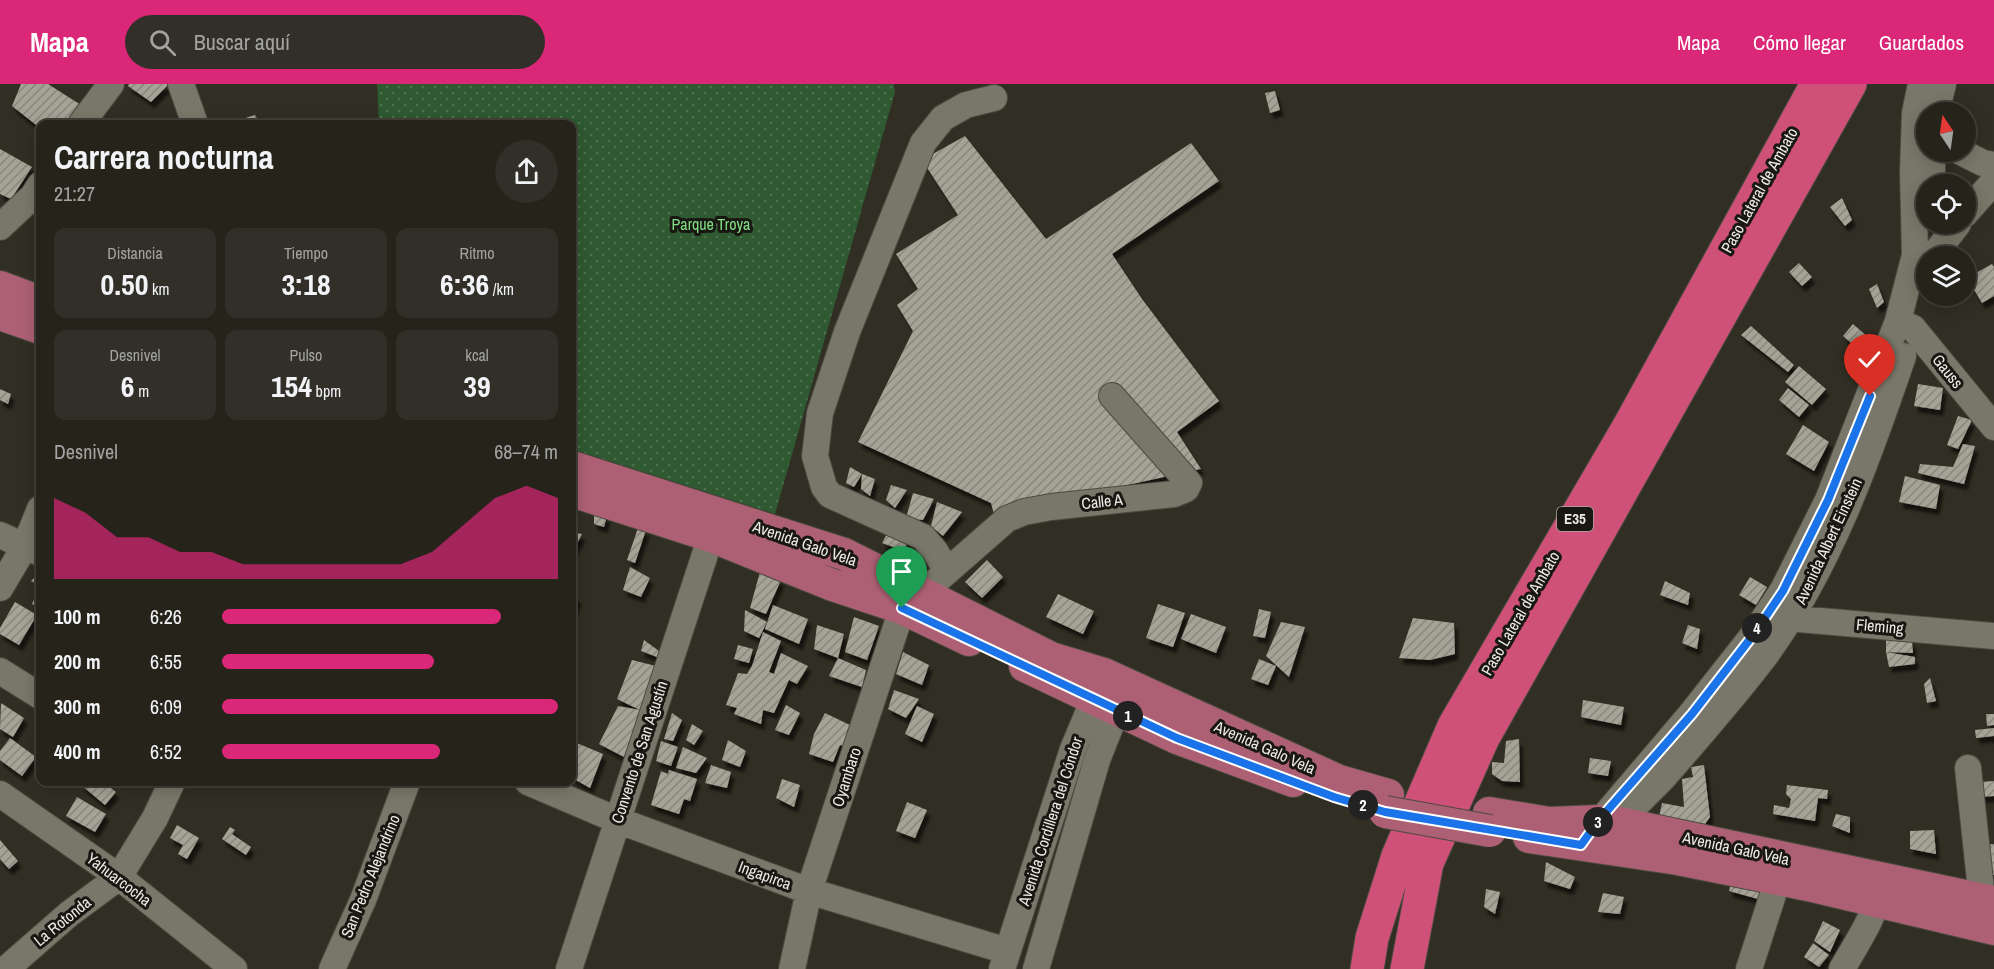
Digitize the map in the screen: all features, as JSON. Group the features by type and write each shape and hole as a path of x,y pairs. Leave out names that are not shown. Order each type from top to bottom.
{"highway":[{"name":"Paso Lateral de Ambato","path":"1367,969 1372,938 1398,856 1454,726 1631,423 1817,84"},
{"name":"Paso Lateral de Ambato","path":"1407,969 1427,863 1483,738 1850,84"}],"main road":[{"path":"0,287 36,300"},
{"path":"0,314 36,327"},
{"name":"Avenida Galo Vela","path":"576,468 844,554 911,596 1051,658 1111,692 1339,781 1387,804 1489,822 1549,823 1881,889 1994,929"},
{"name":"Avenida Galo Vela","path":"576,492 711,536 830,584 911,596"},
{"name":"Avenida Galo Vela","path":"1600,834 1678,859 1778,879 1988,901"}],"street":[{"path":"84,120 111,84"},
{"path":"181,84 194,120"},
{"name":"Avenida Albert Einstein","path":"1921,84 1915,113 1913,172 1925,246"},
{"path":"1938,102 1943,84"},
{"path":"947,571 923,537 830,495 824,487 815,456 820,413 847,332 923,143 943,118 966,105 994,98"},
{"path":"1976,160 1994,165"},
{"path":"1976,201 1994,181"},
{"path":"2,224 36,191"},
{"path":"1937,246 1948,234"},
{"name":"Avenida Albert Einstein","path":"1905,324 1916,290"},
{"name":"Avenida Albert Einstein","path":"1600,834 1692,714 1778,618 1783,591 1828,500 1916,302"},
{"name":"Gauss","path":"1905,324 1994,428"},
{"name":"Calle A","path":"911,596 947,571 1007,519 1024,512 1174,494 1186,489 1189,483 1112,396"},
{"path":"0,588 33,550 36,532"},
{"path":"0,535 33,550"},
{"name":"Convento de San Agustín","path":"569,969 711,536"},
{"name":"Oyambaro","path":"792,969 809,891 911,596"},
{"name":"Fleming","path":"1778,618 1994,636"},
{"path":"0,671 36,694"},
{"name":"Avenida Cordillera del Cóndor","path":"1004,960 1073,749 1111,692"},
{"name":"Avenida Cordillera del Cóndor","path":"1036,969 1097,760 1111,692"},
{"path":"1968,768 1988,901"},
{"name":"La Rotonda","path":"6,969 69,914 119,877 155,818 170,786"},
{"name":"San Pedro Alejandrino","path":"332,969 363,900 406,786"},
{"name":"Ingapirca","path":"537,786 617,820 1004,960"},
{"name":"Yahuarcocha","path":"0,794 119,877 234,969"},
{"path":"1749,969 1778,879"},
{"path":"1842,969 1870,921 1881,889"}],"green space":[{"name":"Parque Troya","path":"377,84 894,84 895,92 775,514 576,450 576,120 379,120"}],"building":[{"path":"21,84 48,84 81,105 70,120 36,120 36,125 12,106"},
{"path":"129,84 169,84 151,102 128,86"},
{"path":"1275,91 1280,110 1270,113 1265,93"},
{"path":"255,115 258,120 239,120"},
{"path":"965,136 1046,239 1191,143 1219,181 1112,254 1142,299 1219,401 1177,432 1201,469 994,514 991,503 858,442 913,331 897,305 918,289 896,254 958,215 922,160"},
{"path":"0,149 32,167 11,199 0,194"},
{"path":"1842,198 1852,220 1845,226 1830,207"},
{"path":"1799,263 1812,277 1802,286 1789,272"},
{"path":"1992,264 1994,267 1994,296 1982,303 1976,293 1976,273"},
{"path":"1877,284 1884,302 1877,308 1869,289"},
{"path":"1853,324 1868,337 1858,349 1843,336"},
{"path":"1751,326 1794,365 1788,372 1741,335"},
{"path":"1799,366 1826,389 1812,405 1785,382"},
{"path":"1918,384 1943,388 1940,410 1914,406"},
{"path":"1788,388 1809,405 1799,417 1779,400"},
{"path":"0,389 11,394 8,404 0,400"},
{"path":"1958,416 1972,420 1958,449 1947,445"},
{"path":"1803,425 1829,442 1814,471 1786,454"},
{"path":"1963,444 1975,446 1964,484 1918,473 1920,464 1953,467"},
{"path":"850,467 862,474 854,487 846,483"},
{"path":"862,474 875,479 870,496 861,489"},
{"path":"1905,476 1940,485 1936,509 1899,502"},
{"path":"891,485 907,490 895,508 886,500"},
{"path":"913,493 934,499 923,520 906,518"},
{"path":"937,502 962,512 943,536 931,526"},
{"path":"594,514 607,516 604,527 594,524"},
{"path":"638,528 646,530 635,563 627,560"},
{"path":"890,528 910,537 904,551 882,543"},
{"path":"576,533 582,534 576,546"},
{"path":"987,560 1003,577 982,598 965,582"},
{"path":"630,567 650,578 641,597 623,590"},
{"path":"760,572 781,580 766,614 750,608"},
{"path":"1750,577 1767,587 1756,605 1739,595"},
{"path":"1665,581 1690,593 1688,605 1660,595"},
{"path":"1058,594 1094,611 1083,634 1046,617"},
{"path":"15,602 36,614 19,645 0,634 0,628"},
{"path":"1158,604 1185,613 1173,647 1146,638"},
{"path":"773,605 808,619 799,644 765,629"},
{"path":"1259,609 1271,612 1265,638 1253,636"},
{"path":"745,610 767,622 759,638 744,631"},
{"path":"1191,614 1226,627 1216,653 1181,639"},
{"path":"854,617 879,626 867,660 845,652"},
{"path":"1413,618 1454,623 1455,654 1430,660 1399,658"},
{"path":"1281,622 1305,627 1289,677 1266,656"},
{"path":"817,625 844,634 838,658 814,649"},
{"path":"1688,625 1700,629 1697,649 1682,643"},
{"path":"763,632 781,641 769,672 774,674 781,653 808,666 797,684 789,680 774,713 763,710 761,724 734,714 737,708 726,705 738,673 747,674 752,666"},
{"path":"1886,635 1912,641 1913,653 1886,652"},
{"path":"644,640 659,651 657,657 641,651"},
{"path":"738,645 753,649 749,663 734,659"},
{"path":"903,652 929,665 922,685 896,674"},
{"path":"1886,652 1915,657 1915,664 1889,667"},
{"path":"838,658 866,670 862,687 829,676"},
{"path":"1259,659 1276,666 1268,685 1251,679"},
{"path":"632,660 656,666 624,757 599,744 618,706 640,710 617,699"},
{"path":"1930,678 1936,701 1927,703 1924,684"},
{"path":"894,690 919,699 906,718 888,709"},
{"path":"1583,700 1624,707 1621,725 1581,717"},
{"path":"1,703 24,718 13,737 0,729"},
{"path":"786,705 800,713 789,735 775,730"},
{"path":"917,706 934,714 922,742 905,734"},
{"path":"672,713 682,720 673,741 664,739"},
{"path":"825,713 850,725 843,746 840,745 833,762 809,754 814,734"},
{"path":"1986,714 1994,714 1994,725 1987,726"},
{"path":"692,724 703,731 694,745 686,740"},
{"path":"1994,728 1994,736 1976,738 1975,730"},
{"path":"10,738 36,757 22,776 0,760 0,751"},
{"path":"1519,739 1520,782 1502,781 1492,774 1492,762 1504,763 1506,741"},
{"path":"728,740 746,751 740,767 722,760"},
{"path":"661,741 678,747 671,766 656,761"},
{"path":"576,743 603,754 590,788 576,780"},
{"path":"683,747 707,758 696,773 676,768"},
{"path":"1590,758 1611,761 1608,776 1588,773"},
{"path":"711,765 731,772 727,788 705,783"},
{"path":"1704,765 1710,817 1700,831 1658,822 1662,803 1684,807 1682,779 1693,777 1691,767"},
{"path":"669,770 697,779 690,801 684,799 679,814 651,805 661,771 668,774"},
{"path":"782,779 800,785 794,807 776,798"},
{"path":"1994,781 1994,796 1981,797 1980,782"},
{"path":"1787,785 1828,790 1827,799 1818,798 1815,821 1773,814 1774,805 1789,808 1791,799 1786,794"},
{"path":"82,786 108,786 116,792 105,805"},
{"path":"77,797 106,814 95,832 66,816"},
{"path":"907,802 927,810 915,838 896,831"},
{"path":"1836,814 1850,817 1850,833 1832,826"},
{"path":"177,825 199,838 187,859 178,854 183,845 170,838"},
{"path":"230,827 235,830 232,834 251,847 246,855 222,839"},
{"path":"1934,830 1936,854 1910,849 1910,831"},
{"path":"0,840 18,861 9,869 0,859"},
{"path":"1994,844 1994,875 1982,875 1981,845"},
{"path":"1546,862 1575,877 1570,889 1544,881"},
{"path":"1732,878 1761,888 1758,899 1729,891"},
{"path":"1486,889 1500,892 1495,914 1484,907"},
{"path":"1603,893 1624,897 1620,914 1598,912"},
{"path":"1823,921 1840,930 1830,952 1814,941"},
{"path":"1813,943 1829,955 1819,967 1804,957"}],"route":[{"path":"902,608 1177,738 1334,797 1385,812 1581,845 1599,820 1692,714 1754,634 1783,591 1828,500 1870,396"}]}
